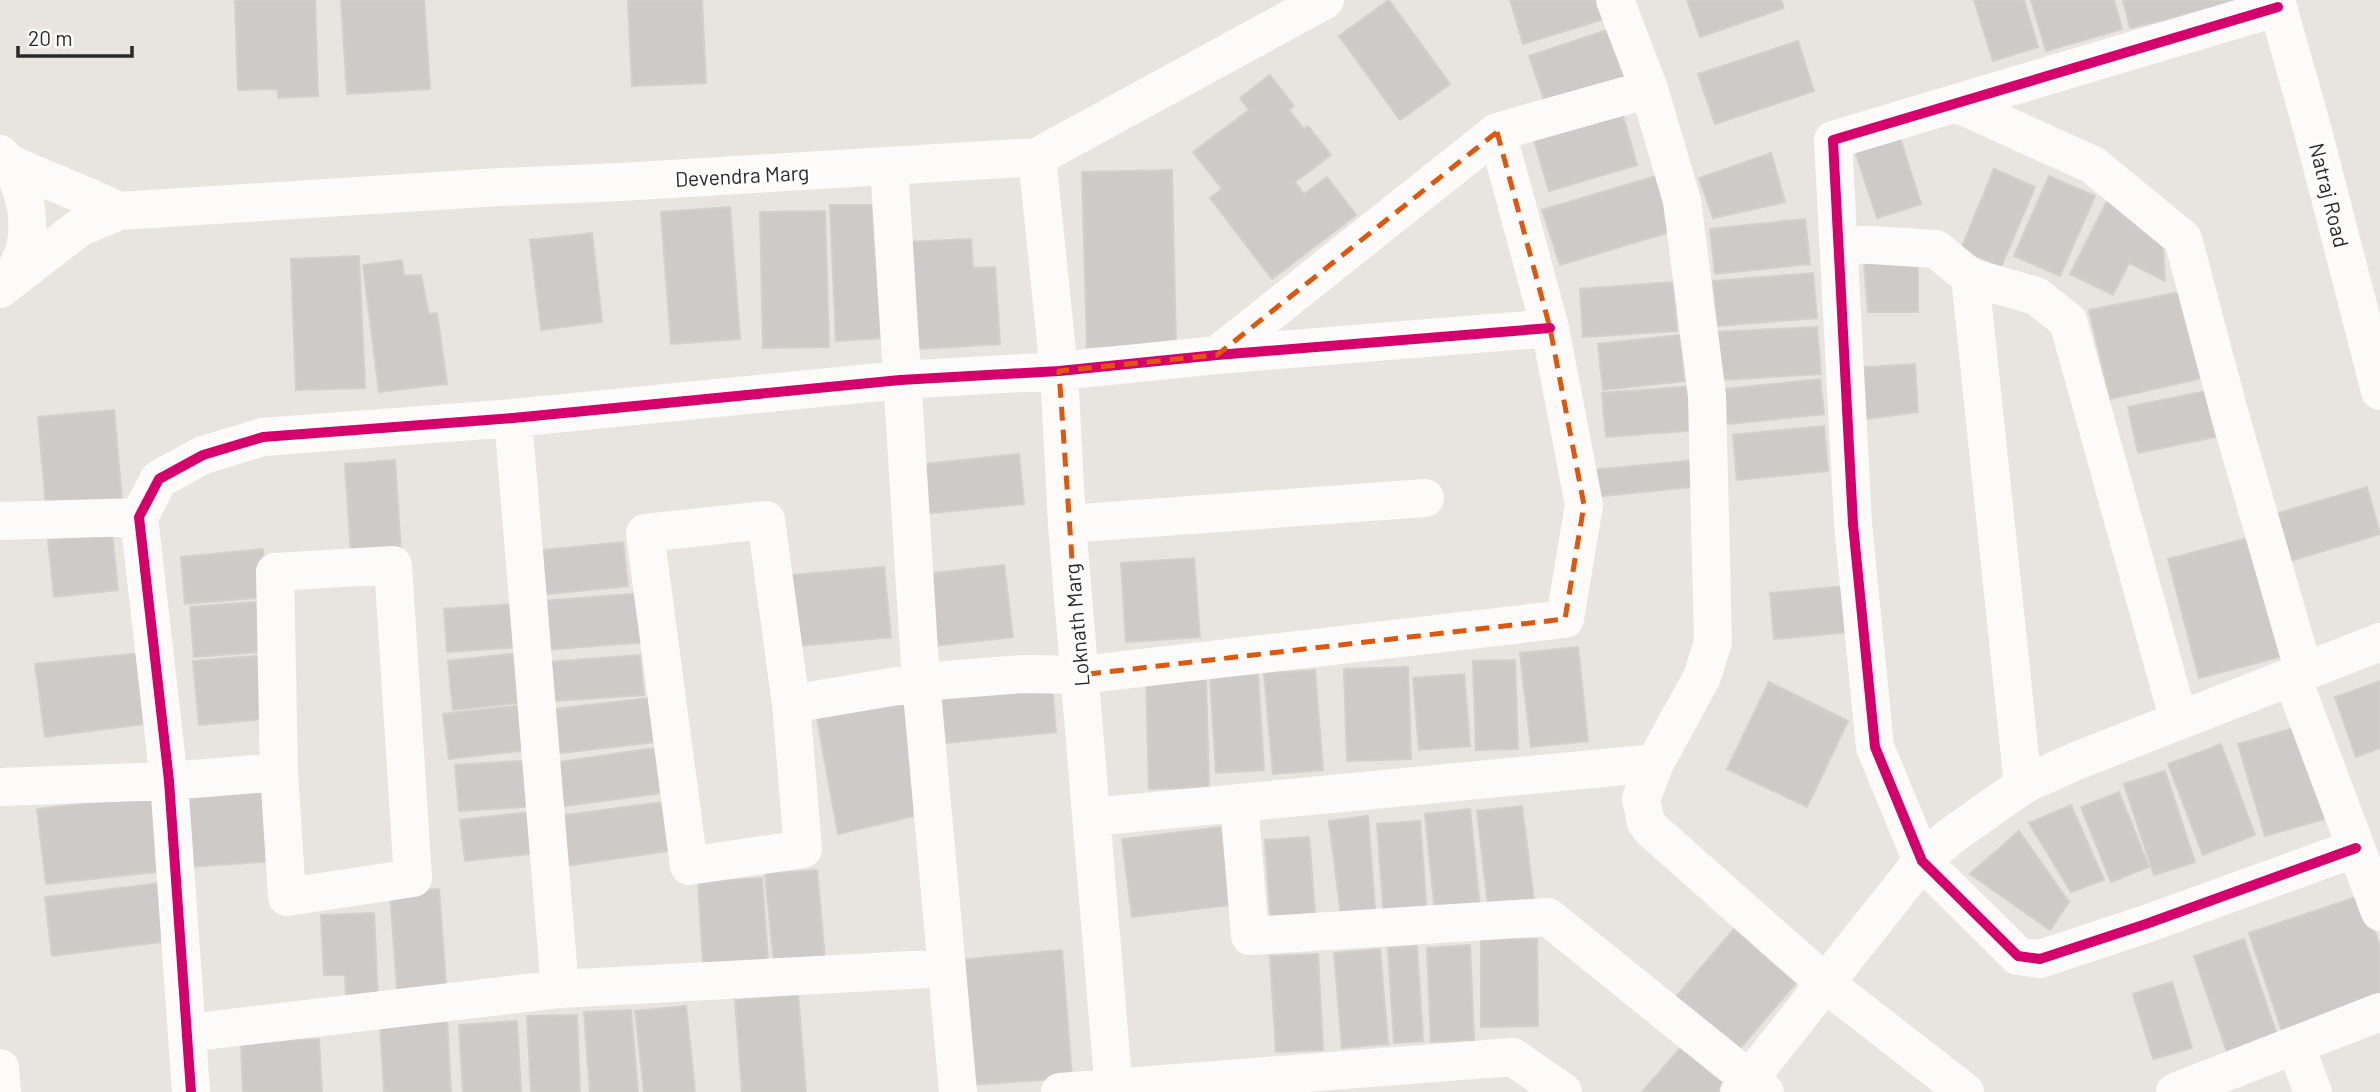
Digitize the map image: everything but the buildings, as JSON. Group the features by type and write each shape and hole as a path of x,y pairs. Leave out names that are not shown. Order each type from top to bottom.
{"street":[{"name":"Devendra Marg","path":"3,289 79,228 119,211 1037,157 1325,0"},
{"path":"1615,0 1649,89 1682,201 1707,396 1713,642 1702,677 1655,763 1640,799 1646,821 1651,829 1826,984 1965,1092"},
{"path":"2277,4 1833,140 1853,524 1875,747 1922,861 2018,956 2040,959 2146,924 2356,848"},
{"name":"Natraj Road","path":"2277,4 2380,391"},
{"path":"1217,355 1497,132 1649,89"},
{"path":"1956,103 2093,165 2183,239 2298,675 2380,912"},
{"path":"791,704 921,682 1022,674 1080,675 1565,619 1584,505 1550,328 1497,132"},
{"name":"Loknath Marg","path":"1037,157 1059,371 1067,524 1114,1089"},
{"path":"4,158 42,179 85,194 119,211"},
{"path":"3,289 24,254 29,222 23,190 4,158"},
{"path":"889,166 900,380 921,682 958,1092"},
{"path":"1838,243 1936,249 1970,276 2036,296 2068,321 2179,721"},
{"path":"1970,276 2023,785"},
{"path":"191,1092 169,781 139,517 159,479 203,455 262,437 513,418 900,380 1059,371 1217,355 1550,328"},
{"path":"513,418 561,989"},
{"path":"1067,524 1425,498"},
{"path":"0,520 139,517"},
{"path":"766,520 791,704 803,849 689,866 645,533 766,520"},
{"path":"393,565 413,878 287,897 279,772 275,572 393,565"},
{"path":"1239,803 1250,936 1548,918 1752,1087 1826,984 1922,861 1951,836 2023,785 2076,761 2380,642"},
{"path":"1092,817 1655,763"},
{"path":"0,788 169,781 279,772"},
{"path":"187,1033 561,989 947,968"},
{"path":"2175,1092 2380,1012"},
{"path":"2295,1045 2313,1092"},
{"path":"1060,1092 1513,1057 1563,1092"},
{"path":"0,1068 2,1092"}],"highlighted area":[{"path":"1497,132 1550,328 1584,505 1565,619 1080,675 1059,371 1217,355"}],"cycle path":[{"path":"2278,7 1833,140 1853,524 1875,747 1922,861 2018,956 2040,959 2146,924 2356,848"},
{"path":"191,1092 169,781 139,517 159,479 203,455 263,437 513,418 900,380 1059,371 1217,355 1550,328"}]}
